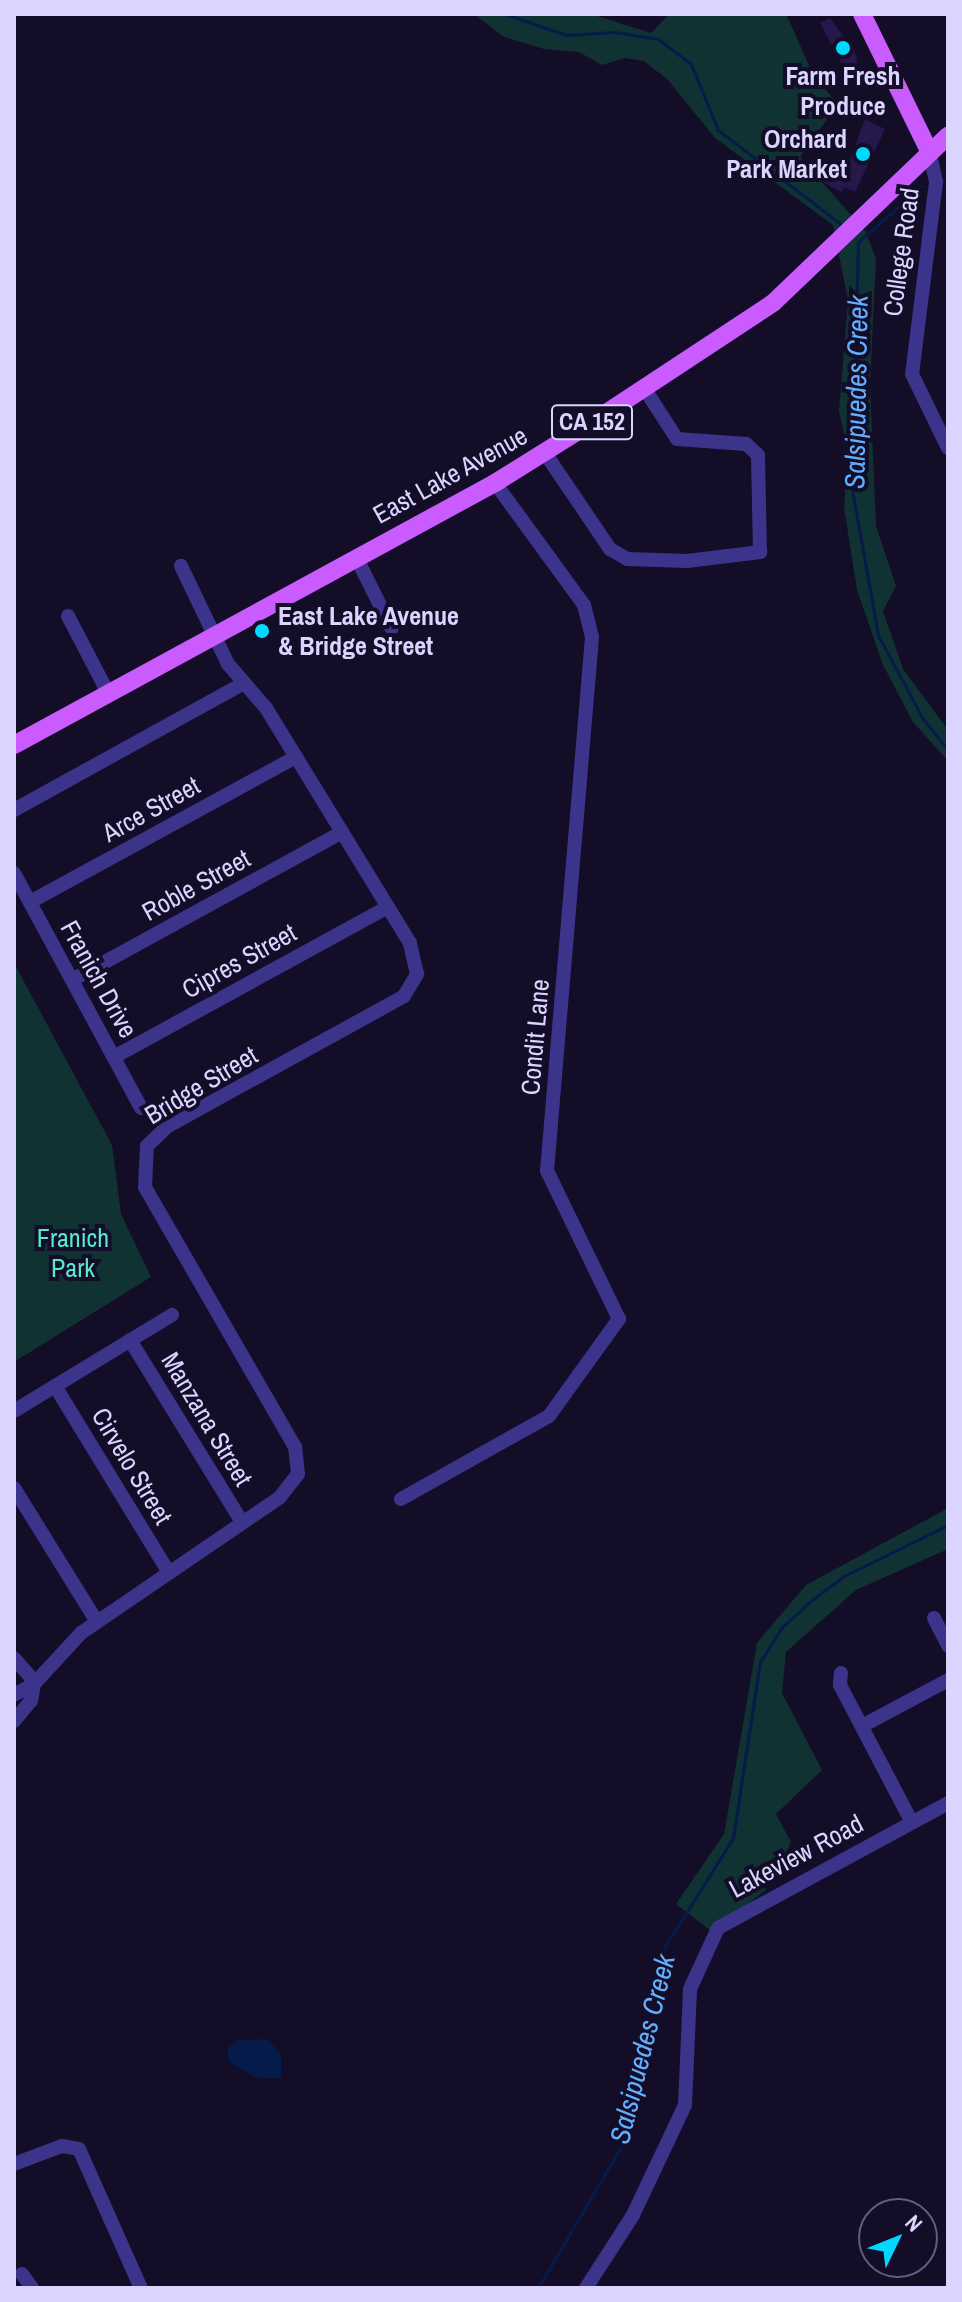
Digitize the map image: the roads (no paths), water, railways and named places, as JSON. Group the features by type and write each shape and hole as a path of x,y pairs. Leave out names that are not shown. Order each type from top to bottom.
{"main road":[{"path":"867,17 929,151"},
{"name":"East Lake Avenue","path":"14,745 545,453 773,303 948,136"}],"street":[{"name":"College Road","path":"929,151 936,182 912,374 948,448"},
{"path":"545,453 610,549 627,559 734,559 760,552 758,455 746,444 677,439 644,388"},
{"name":"Condit Lane","path":"401,1499 549,1416 619,1319 547,1171 592,637 584,605 495,483"},
{"path":"356,557 392,629"},
{"name":"Bridge Street","path":"14,1695 35,1683 96,1620 292,1486 298,1453 169,1235 145,1187 142,1158 163,1129 408,993 418,962 296,757 214,635 181,566"},
{"path":"68,616 108,693"},
{"path":"14,810 244,683"},
{"name":"Arce Street","path":"30,902 296,757"},
{"name":"Roble Street","path":"72,980 342,832"},
{"name":"Franich Drive","path":"14,873 141,1108"},
{"name":"Cipres Street","path":"114,1057 388,907"},
{"path":"14,1411 172,1315"},
{"name":"Manzana Street","path":"130,1340 242,1522"},
{"name":"Cirvelo Street","path":"55,1386 168,1571"},
{"path":"14,1488 96,1620"},
{"path":"934,1618 948,1646"},
{"path":"14,1658 35,1683"},
{"path":"841,1673 840,1685 911,1821"},
{"path":"862,1726 948,1680"},
{"name":"Bridge Street","path":"14,1721 31,1701 35,1683"},
{"name":"Lakeview Road","path":"586,2288 633,2215 685,2105 690,1989 718,1928 948,1803"},
{"path":"14,2164 62,2146 79,2149 141,2288"},
{"path":"22,2274 32,2288"}],"water":[{"path":"268,2039 281,2054 281,2078 257,2078 229,2062 227,2049 238,2040"}],"waterway":[{"path":"505,14 566,35 615,32 658,39 691,64 718,130 843,226"},
{"name":"Salsipuedes Creek","path":"922,186 858,242 852,489 878,635 923,719 948,750"},
{"name":"Salsipuedes Creek","path":"538,2288 627,2136 664,1948 733,1838 760,1662 782,1627 844,1576 948,1525"}],"place":[{"name":"Farm Fresh Produce","path":"843,48"},
{"name":"Orchard Park Market","path":"863,154"},
{"name":"East Lake Avenue & Bridge Street","path":"262,631"}],"park label":[{"name":"Franich Park","path":"73,1253"}]}
